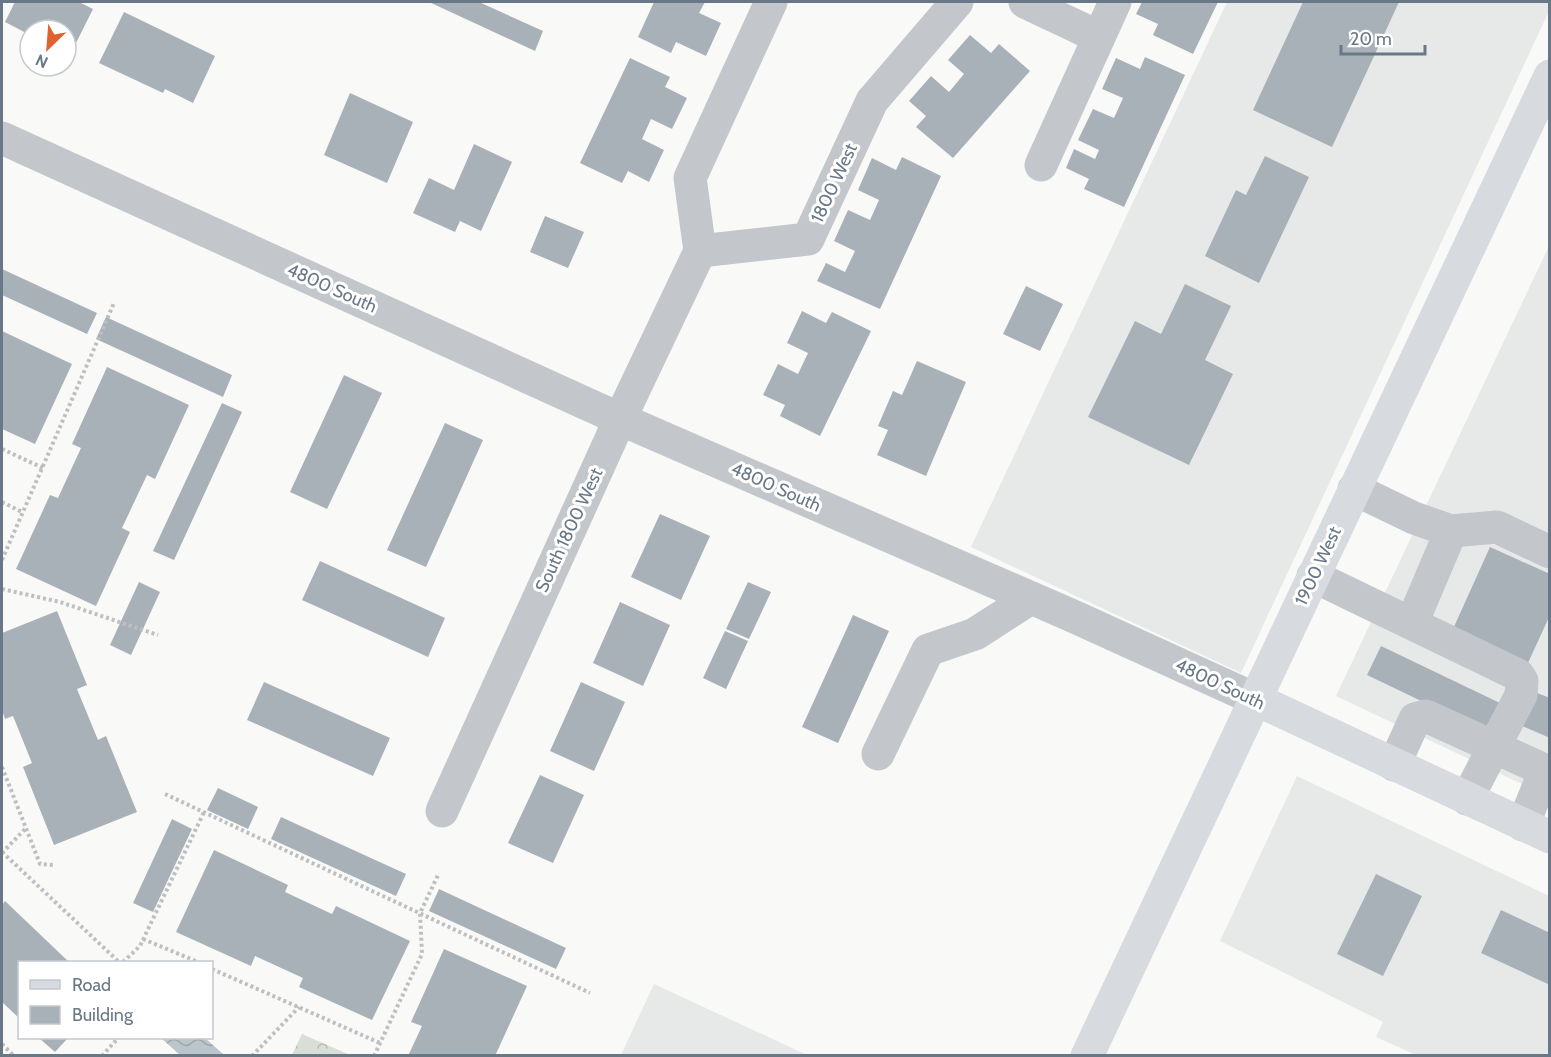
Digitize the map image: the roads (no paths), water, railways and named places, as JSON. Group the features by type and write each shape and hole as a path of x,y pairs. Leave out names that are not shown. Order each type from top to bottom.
{"main road":[{"name":"1900 West","path":"1087,1056 1550,76"},
{"name":"4800 South","path":"1255,699 1537,831"}],"street":[{"path":"700,251 690,178 771,2"},
{"name":"1800 West","path":"700,251 808,239 872,101 957,2"},
{"path":"1025,2 1099,37"},
{"path":"1041,165 1115,2"},
{"name":"4800 South","path":"2,138 620,418 1255,699"},
{"name":"South 1800 West","path":"442,811 620,418 700,251"},
{"path":"1354,489 1414,518 1451,531 1497,528 1550,552"},
{"path":"1412,623 1451,531"},
{"path":"1313,576 1518,675 1522,681 1521,695 1467,799"},
{"path":"878,754 928,650 975,634 1031,598"},
{"path":"1394,765 1415,719 1420,715 1540,768 1543,774 1537,831"}],"water":[{"path":"162,1039 206,1039 223,1054 180,1055"}]}
